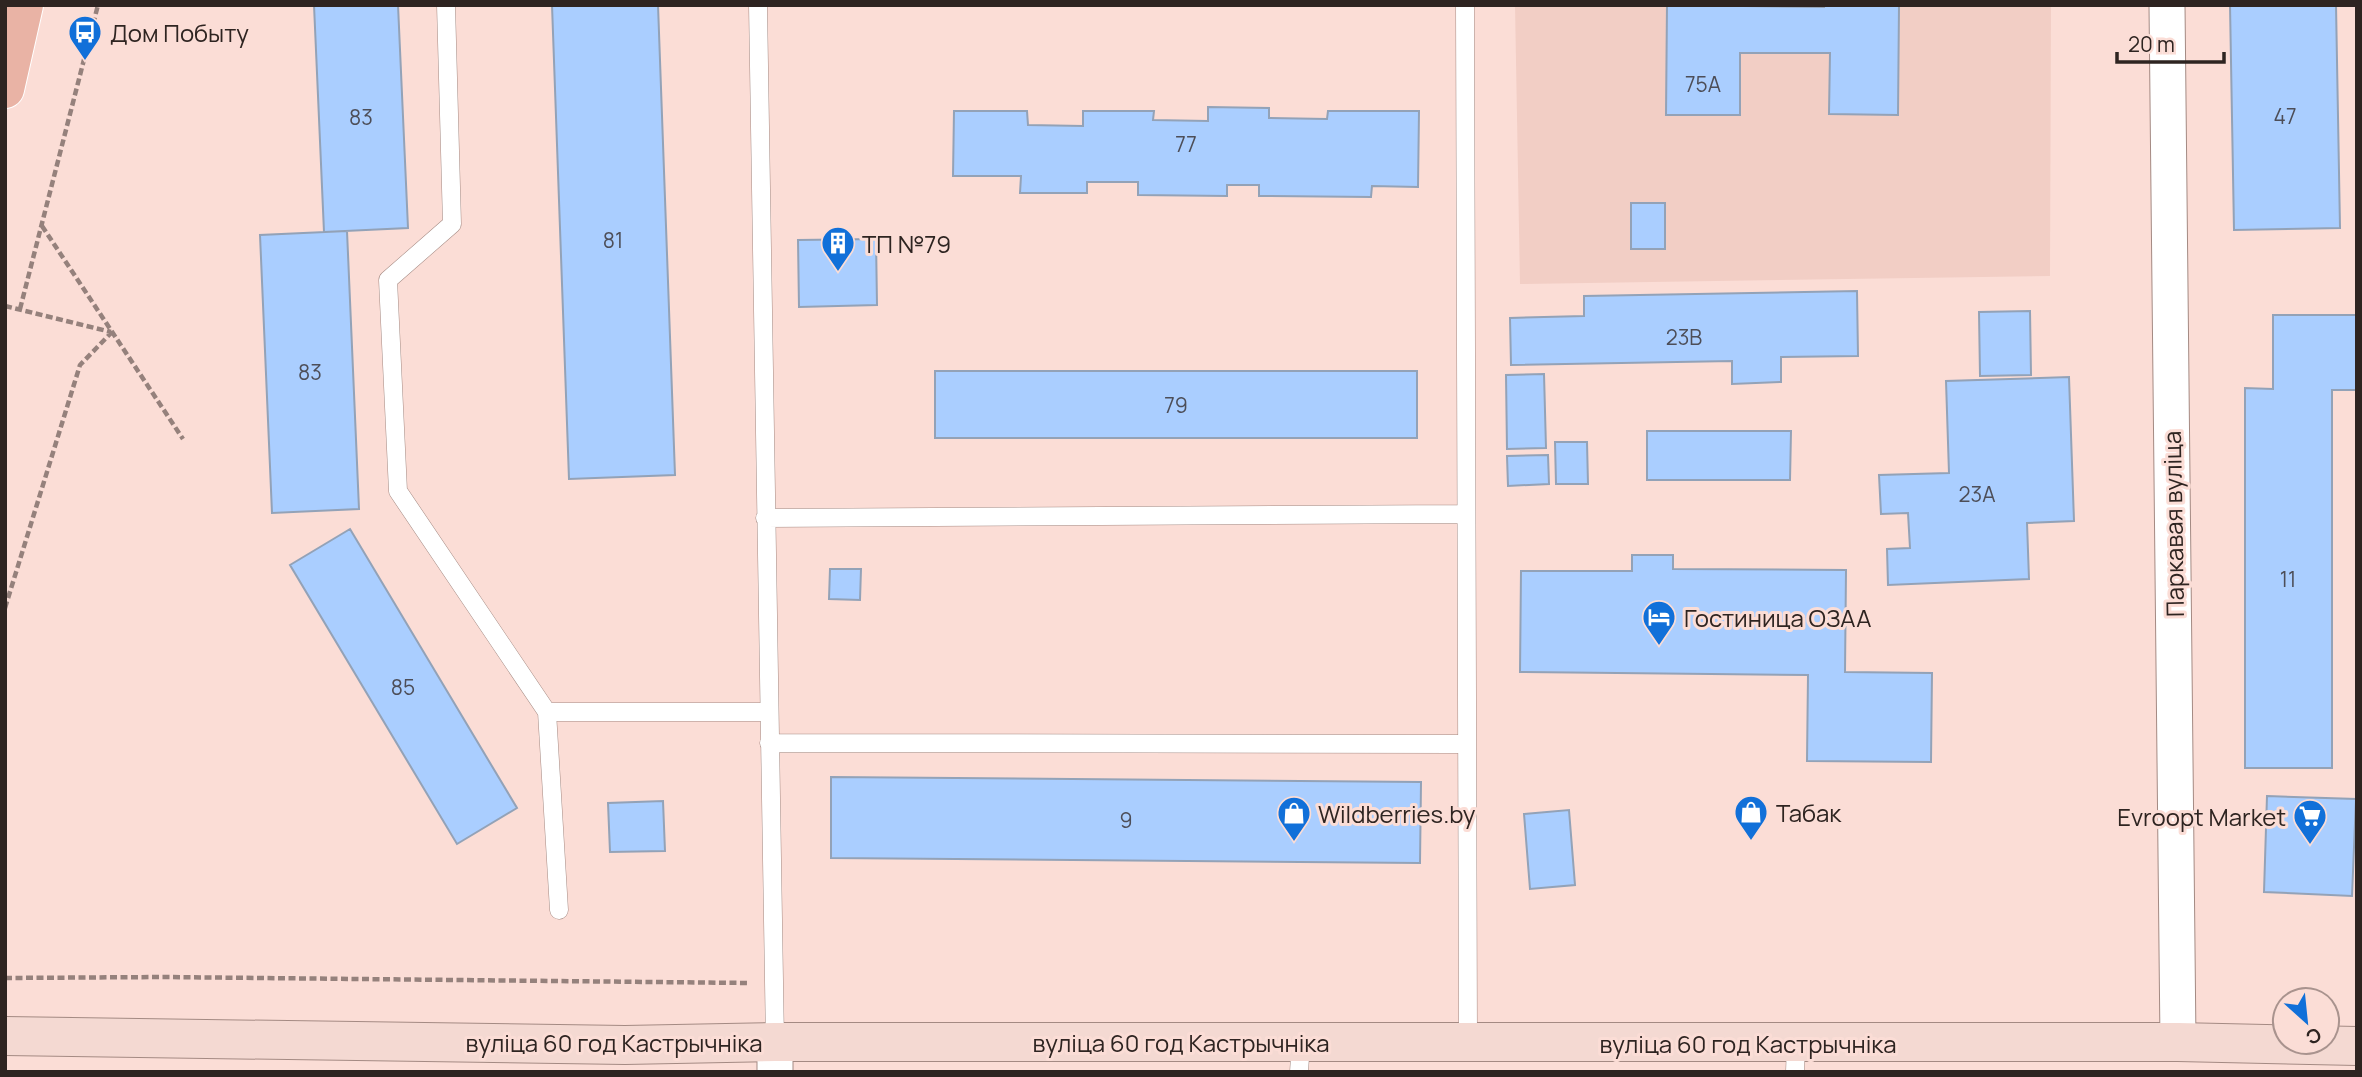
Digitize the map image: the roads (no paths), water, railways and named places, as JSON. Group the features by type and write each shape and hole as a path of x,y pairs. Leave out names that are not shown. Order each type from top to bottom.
{"main road":[{"path":"5,89 24,5"}],"street":[{"name":"Паркавая вуліца","path":"2167,5 2178,1042"},
{"name":"вуліца 60 год Кастрычніка","path":"5,1036 625,1045 775,1057 1300,1057 1468,1043 1795,1057 2178,1042 2357,1046"}],"lane":[{"path":"446,5 452,224 388,280 398,491 547,712 559,910"},
{"path":"758,5 775,1057"},
{"path":"1465,5 1468,1043"},
{"path":"765,518 1466,514"},
{"path":"547,712 769,712"},
{"path":"769,743 1467,744"}],"place":[{"name":"Дом Побыту","path":"85,62"},
{"name":"ТП №79","path":"838,273"},
{"name":"Гостиница ОЗАА","path":"1659,647"},
{"name":"Табак","path":"1751,842"},
{"name":"Wildberries.by","path":"1294,843"},
{"name":"Evroopt Market","path":"2310,846"}]}
